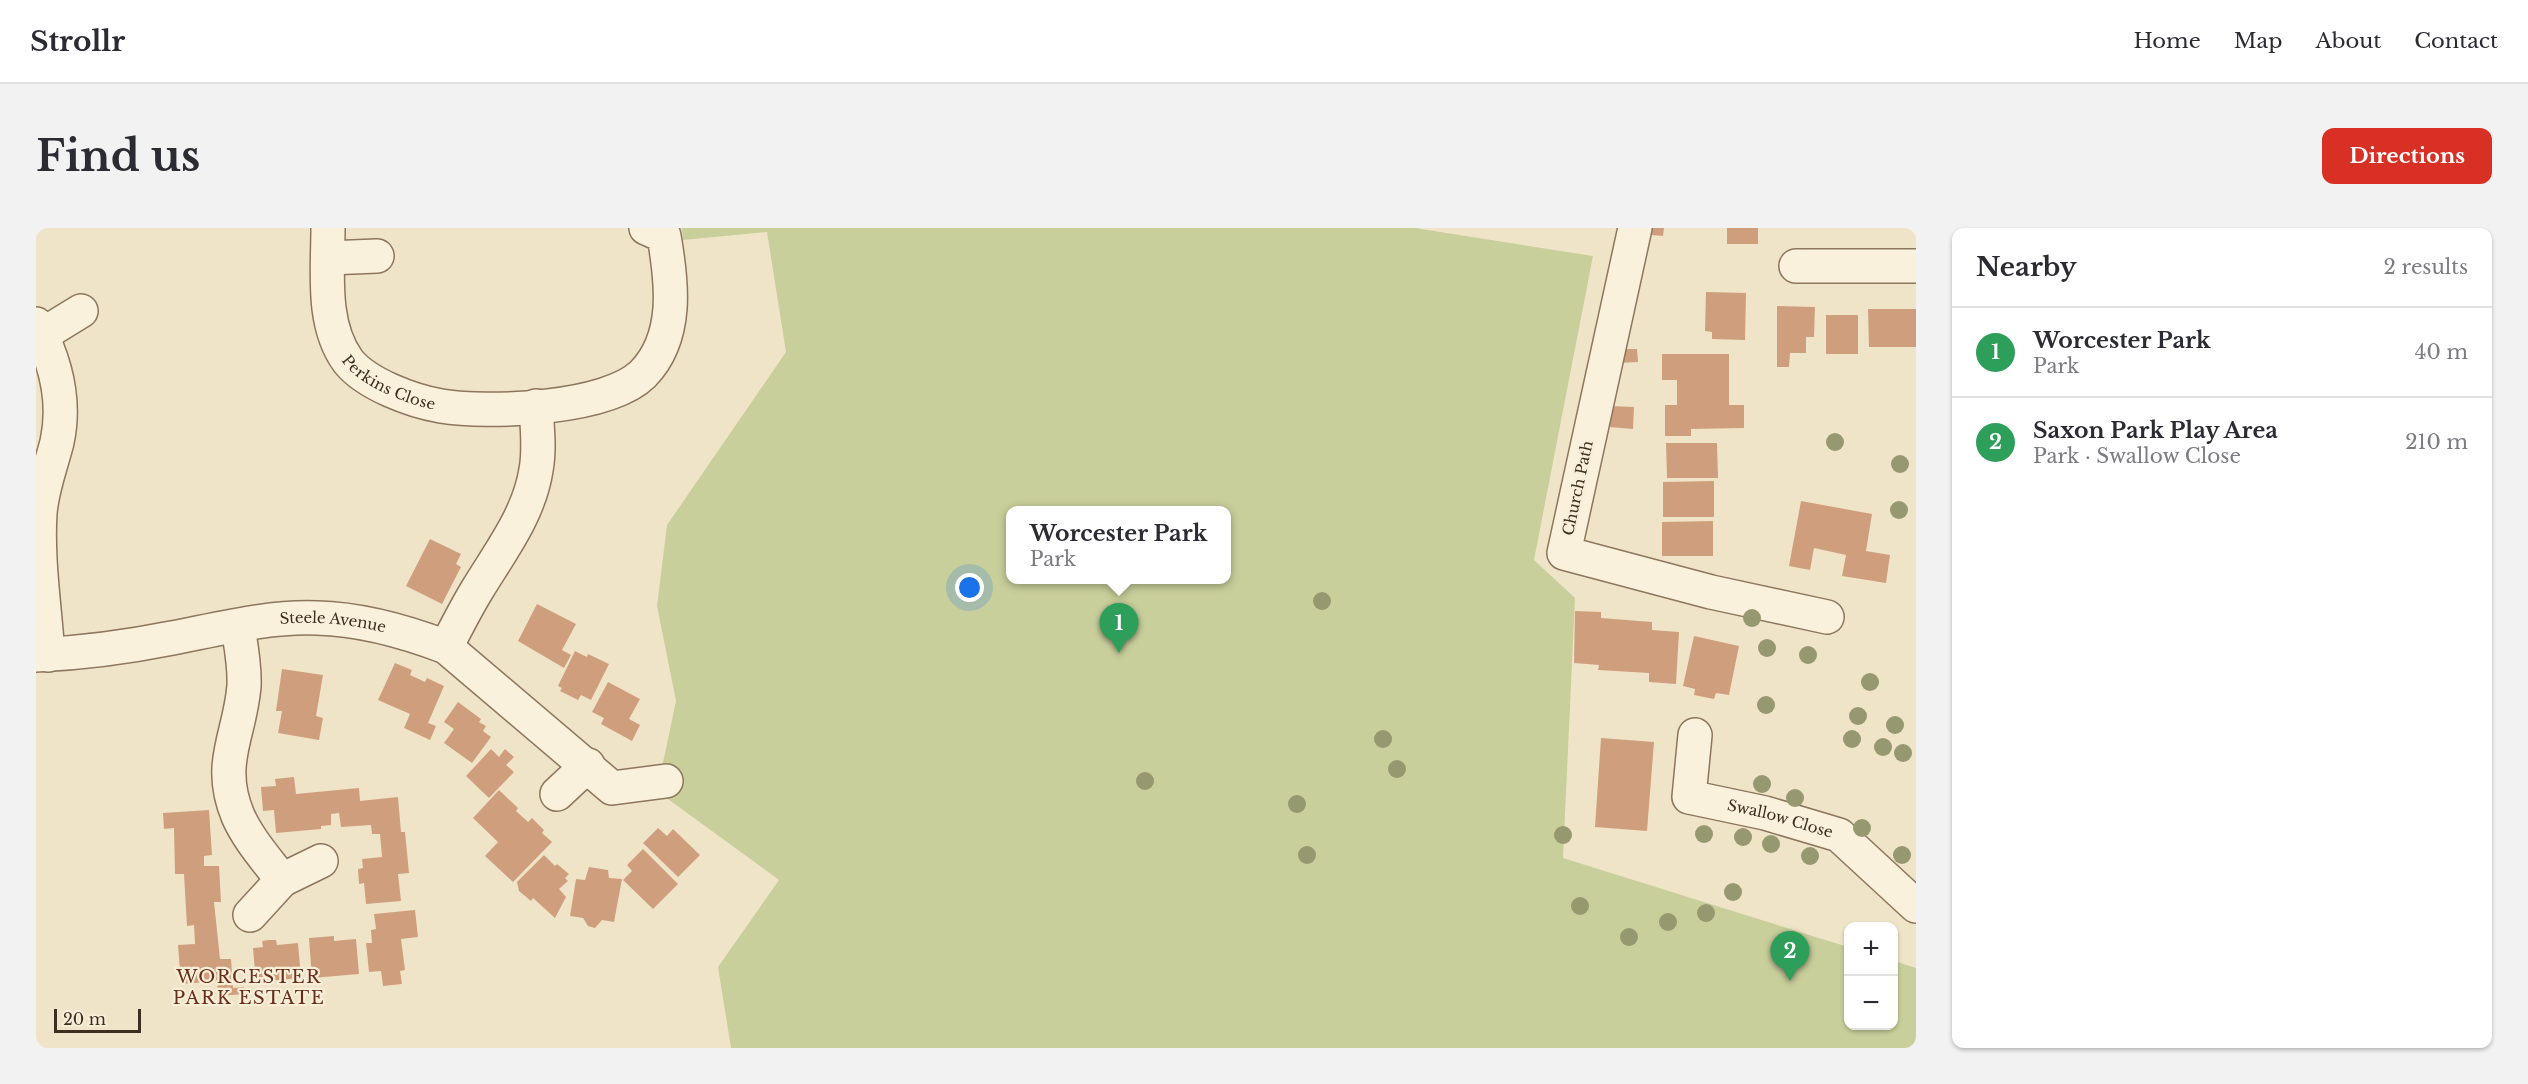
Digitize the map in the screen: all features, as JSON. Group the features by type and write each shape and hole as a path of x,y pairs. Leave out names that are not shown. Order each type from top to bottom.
{"street":[{"name":"Perkins Close","path":"377,256 328,243 329,312 333,328 348,361 394,392 441,406 477,409 536,406 611,394 631,384 651,363 666,335 670,307 664,238 662,233 646,228"},
{"name":"Church Path","path":"1635,228 1564,553 1711,592 1827,617"},
{"path":"1796,266 1916,266"},
{"path":"42,655 40,515 45,483 57,442 60,413 56,372 39,329 81,311"},
{"path":"446,646 471,599 507,543 526,504 537,463 536,406"},
{"name":"Steele Avenue","path":"42,655 110,648 283,619 332,619 399,630 446,646 588,765 612,788 666,781"},
{"path":"238,627 244,686 228,759 229,787 241,823 282,880"},
{"name":"Swallow Close","path":"1695,735 1689,797 1765,813 1839,835 1916,906"},
{"path":"557,794 588,765"},
{"path":"250,915 282,880 321,861"}],"green space":[{"path":"682,228 1415,228 1593,256 1534,560 1575,598 1563,858 1844,946 1844,1030 1898,1030 1898,962 1916,968 1916,1048 731,1048 718,967 779,880 657,791 676,701 657,606 667,525 786,352 767,232 683,240"}],"building":[{"path":"1643,228 1664,228 1663,236 1642,234"},
{"path":"1727,228 1758,228 1758,244 1727,244"},
{"path":"1706,292 1746,293 1745,340 1712,339 1712,332 1705,331"},
{"path":"1777,306 1815,307 1814,337 1806,337 1806,353 1790,353 1789,367 1777,367"},
{"path":"1868,309 1916,309 1916,347 1869,347"},
{"path":"1826,315 1858,315 1858,354 1826,354"},
{"path":"1616,349 1637,349 1638,362 1617,363"},
{"path":"1662,354 1729,354 1729,405 1744,405 1744,428 1691,429 1691,436 1665,436 1665,405 1677,405 1677,380 1662,380"},
{"path":"1609,406 1634,407 1633,429 1609,427"},
{"path":"1666,443 1717,443 1718,478 1667,478"},
{"path":"1714,481 1714,517 1663,517 1663,482"},
{"path":"1801,501 1872,514 1866,551 1890,555 1886,583 1842,576 1846,555 1814,548 1810,570 1789,566"},
{"path":"1713,521 1713,556 1662,556 1662,522"},
{"path":"430,539 461,554 456,564 461,567 442,604 406,586"},
{"path":"537,604 576,624 562,650 571,655 564,668 518,641"},
{"path":"1575,611 1601,612 1601,618 1652,622 1652,630 1679,632 1676,684 1649,682 1649,673 1598,670 1599,665 1574,663"},
{"path":"1694,636 1739,646 1729,695 1716,693 1714,699 1694,695 1695,689 1683,686"},
{"path":"575,651 587,657 588,654 609,664 591,700 581,695 578,700 560,691 562,688 558,686"},
{"path":"395,663 412,670 410,675 425,682 427,678 444,686 428,723 436,726 430,740 404,728 410,714 378,700"},
{"path":"282,669 323,675 316,716 323,718 319,740 278,733 282,711 276,711"},
{"path":"608,682 640,699 629,719 640,725 632,741 601,724 604,718 592,712"},
{"path":"458,702 481,719 479,722 486,726 483,731 491,737 472,763 444,743 454,729 444,722"},
{"path":"1601,738 1654,742 1647,831 1595,827"},
{"path":"491,749 499,757 505,749 514,757 506,765 514,772 489,798 466,776"},
{"path":"294,777 296,794 359,788 360,801 398,797 401,832 405,832 409,873 398,874 401,901 366,904 364,883 359,884 358,869 363,868 362,859 382,857 380,834 372,834 371,825 341,827 339,813 331,814 331,825 321,826 321,829 276,833 274,810 263,811 261,787 276,786 275,779"},
{"path":"499,790 518,808 516,811 528,822 532,818 544,830 542,833 552,842 513,882 485,856 498,842 473,818"},
{"path":"209,810 212,855 204,856 204,866 219,866 221,902 214,902 220,959 231,959 233,988 244,987 245,994 218,996 217,981 181,984 178,945 195,944 194,925 187,926 184,874 175,874 174,828 164,829 163,813"},
{"path":"658,828 667,836 673,829 700,855 678,877 643,843"},
{"path":"643,849 678,884 653,909 623,880 632,871 627,865"},
{"path":"544,855 555,866 557,864 569,874 565,878 568,881 559,889 566,897 555,918 533,898 531,901 519,891 517,882"},
{"path":"589,867 608,870 609,878 622,879 614,922 602,920 595,928 588,926 583,918 570,916 576,879 585,880"},
{"path":"415,910 418,937 401,939 405,970 400,971 402,984 383,986 381,971 369,972 366,943 372,943 371,930 376,929 374,914"},
{"path":"334,936 334,941 356,939 359,974 312,978 309,938"},
{"path":"276,940 277,945 298,943 301,978 256,982 253,948 263,947 262,941"}],"place":[{"name":"Worcester Park","path":"1119,653"},
{"name":"Saxon Park Play Area","path":"1790,981"}],"district":[{"name":"WORCESTER PARK ESTATE","path":"249,987"}]}
